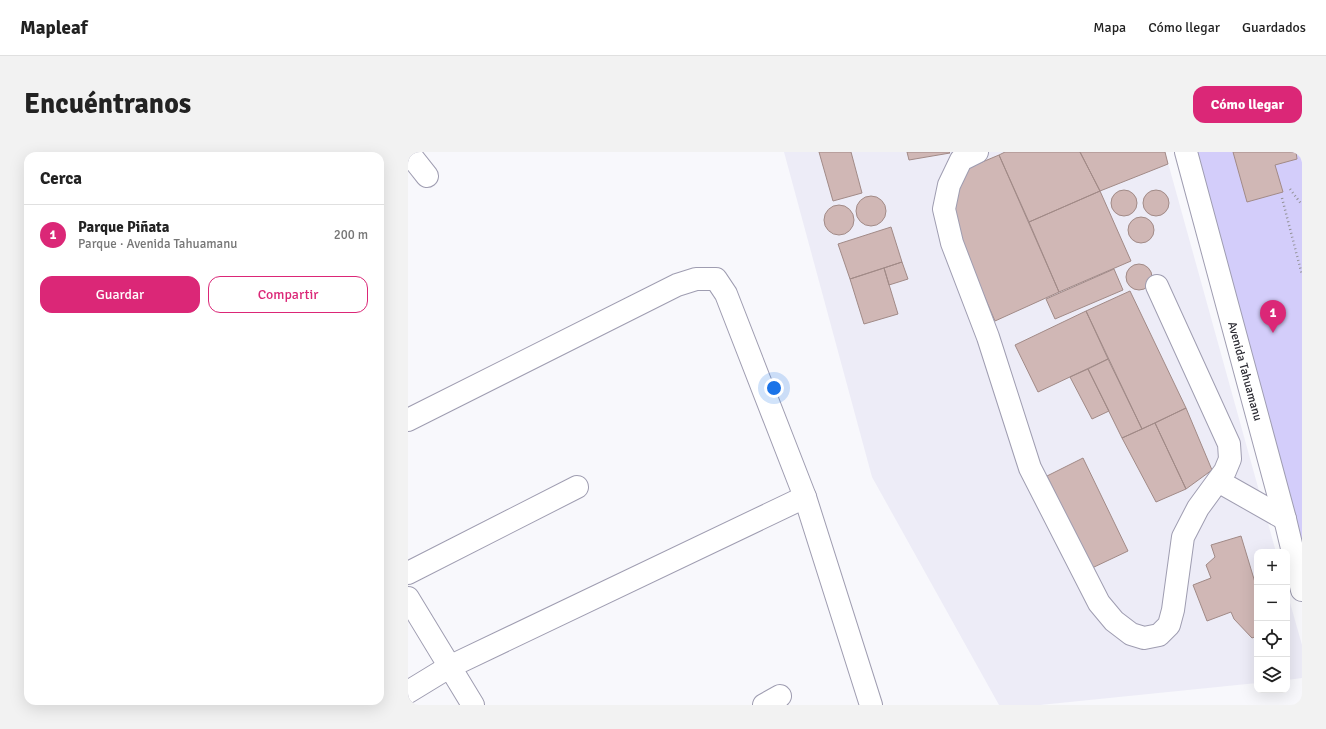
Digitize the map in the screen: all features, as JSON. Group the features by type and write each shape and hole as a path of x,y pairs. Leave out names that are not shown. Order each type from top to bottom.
{"street":[{"path":"408,152 427,176"},
{"path":"977,152 961,160 949,185 944,209 952,243 988,337 1030,468 1099,603 1114,621 1131,634 1144,638 1159,634 1169,625 1173,610 1183,537 1198,508 1218,481 1230,459 1229,444 1157,286"},
{"name":"Avenida Tahuamanu","path":"1186,152 1302,590"},
{"path":"408,420 677,285 696,279 716,279 726,294 805,497 871,705"},
{"path":"1218,481 1284,519"},
{"path":"408,573 577,486"},
{"path":"408,692 449,667 805,497"},
{"path":"408,598 473,705"}],"path":[{"path":"1290,189 1302,205"},
{"path":"1282,198 1302,275"}],"shaded area":[{"path":"784,152 1165,152 1275,549 1254,549 1254,683 1040,705 999,705 872,477"},
{"path":"1196,152 1302,152 1302,549"},
{"path":"1290,603 1302,645 1302,678 1290,680"}],"building":[{"path":"819,152 851,152 862,193 833,201"},
{"path":"907,152 949,152 950,153 909,160"},
{"path":"1005,152 1080,152 1100,191 1029,222 999,155"},
{"path":"1080,152 1165,152 1168,164 1100,191"},
{"path":"1233,152 1296,152 1297,159 1275,165 1283,192 1247,202"},
{"path":"999,155 1059,292 995,321 949,214 968,168"},
{"path":"1124,190 1133,194 1137,203 1133,212 1124,216 1115,212 1111,203 1115,194"},
{"path":"1156,190 1165,194 1169,203 1165,212 1156,216 1147,212 1143,203 1147,194"},
{"path":"1100,191 1131,261 1059,292 1029,222"},
{"path":"871,196 877,197 885,205 885,217 877,225 871,226 865,225 857,217 856,211 857,205 865,197"},
{"path":"839,205 845,206 853,214 853,226 845,234 839,235 833,234 825,226 824,220 825,214 833,206"},
{"path":"1141,217 1150,221 1154,230 1150,239 1141,243 1132,239 1128,230 1132,221"},
{"path":"891,227 902,262 850,279 838,244"},
{"path":"902,262 908,279 889,285 884,268"},
{"path":"1139,264 1148,268 1152,277 1148,286 1139,290 1130,286 1126,277 1130,268"},
{"path":"884,268 898,314 864,324 850,279"},
{"path":"1114,269 1123,290 1055,319 1046,299"},
{"path":"1130,291 1186,408 1142,429 1086,311"},
{"path":"1086,311 1108,359 1038,392 1015,345"},
{"path":"1108,359 1142,429 1122,438 1088,369"},
{"path":"1088,369 1109,411 1092,419 1070,377"},
{"path":"1186,408 1212,470 1186,489 1155,423"},
{"path":"1155,423 1186,489 1156,502 1122,438"},
{"path":"1083,458 1128,551 1092,568 1047,476"},
{"path":"1241,536 1254,579 1254,637 1252,638 1234,619 1231,612 1207,621 1193,585 1211,578 1206,565 1215,557 1211,545"}],"place":[{"name":"Parque Piñata","path":"1273,333"}]}
